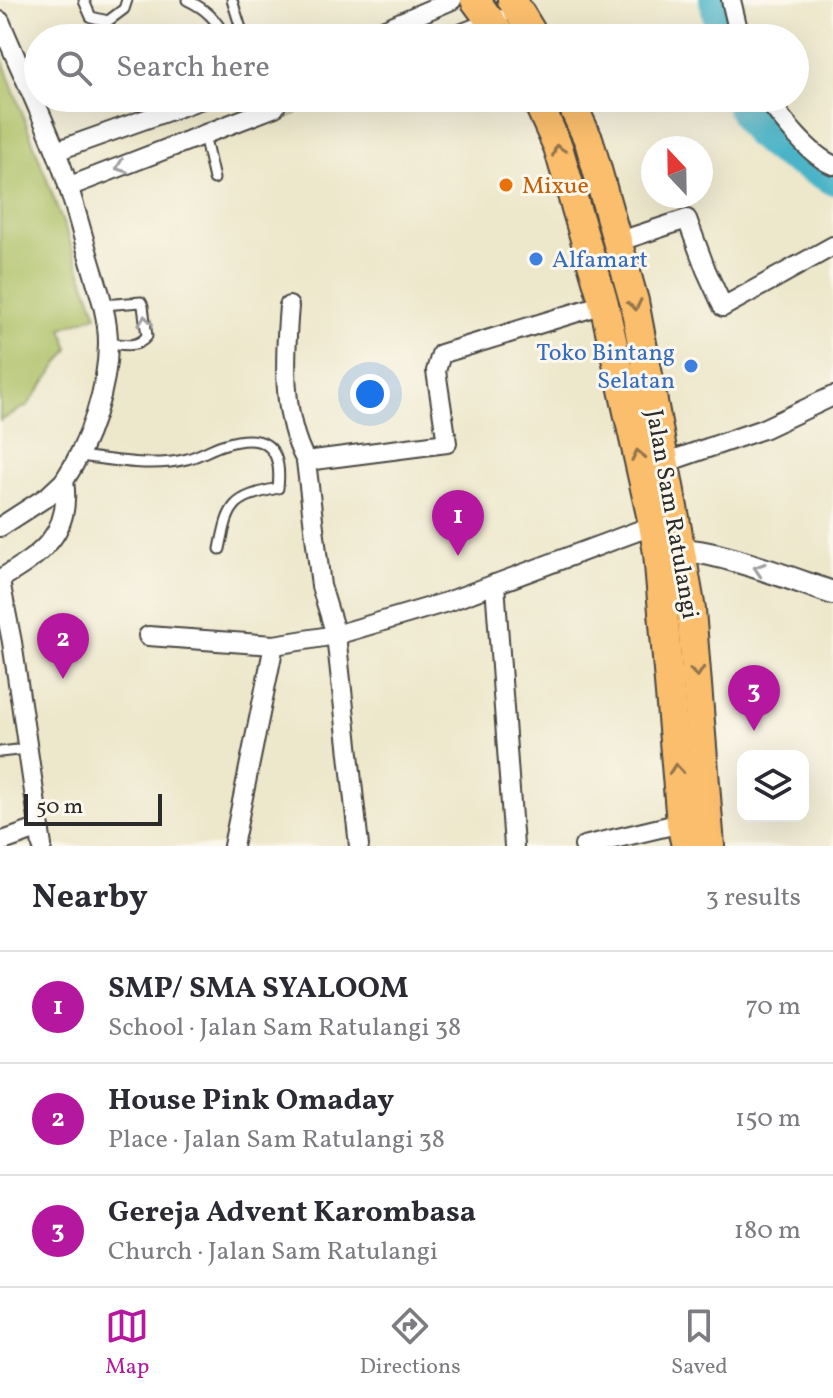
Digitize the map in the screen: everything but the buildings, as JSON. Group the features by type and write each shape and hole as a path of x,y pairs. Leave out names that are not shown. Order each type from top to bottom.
{"highway":[{"path":"475,0 493,24"},
{"path":"516,6 527,24"},
{"path":"542,112 558,147 664,521 669,550 684,835"},
{"name":"Jalan Sam Ratulangi","path":"576,112 589,141 634,301 664,463 664,521"},
{"name":"Jalan Sam Ratulangi","path":"669,550 691,610 710,846"}],"street":[{"path":"396,24 452,0"},
{"path":"731,0 737,24"},
{"path":"502,24 516,6"},
{"path":"0,21 24,77"},
{"path":"0,527 48,496 64,481 80,456 92,425 108,343 103,305 68,187 39,112"},
{"path":"56,151 166,112"},
{"path":"68,187 262,112"},
{"path":"777,112 825,162 833,165"},
{"path":"617,242 687,219 723,307 833,246"},
{"path":"306,461 447,443 436,371 441,354 604,304"},
{"path":"289,306 286,348 288,394 295,437 306,461 321,586 336,635 359,846"},
{"path":"664,463 763,429 833,396"},
{"path":"0,842 41,837 15,657 0,580 35,558 53,539 67,499 64,481"},
{"path":"148,636 274,645 336,635 495,584 664,521"},
{"path":"669,550 733,561 833,593"},
{"path":"495,584 514,846"},
{"path":"233,846 274,645"},
{"path":"584,846 684,835"}],"lane":[{"path":"84,1 91,17 108,21 124,9 127,0"},
{"path":"187,0 205,9 218,24"},
{"path":"232,0 240,24"},
{"path":"204,135 214,179"},
{"path":"103,305 135,301 143,306 147,336 138,345 108,343"},
{"path":"80,456 144,463 187,459 223,444 250,440 267,444 274,450 279,463 278,488 253,493 233,504 226,518 220,549"},
{"path":"0,752 26,749"}],"green space":[{"path":"0,53 97,315 62,328 69,349 28,405 0,421"}],"waterway":[{"path":"716,0 721,24"},
{"path":"746,112 766,138 833,178"}],"place":[{"name":"Mixue","path":"506,185"},
{"name":"Alfamart","path":"536,259"},
{"name":"Toko Bintang Selatan","path":"691,366"},
{"name":"SMP/ SMA SYALOOM","path":"458,556"},
{"name":"House Pink Omaday","path":"63,679"},
{"name":"Gereja Advent Karombasa","path":"754,731"}]}
